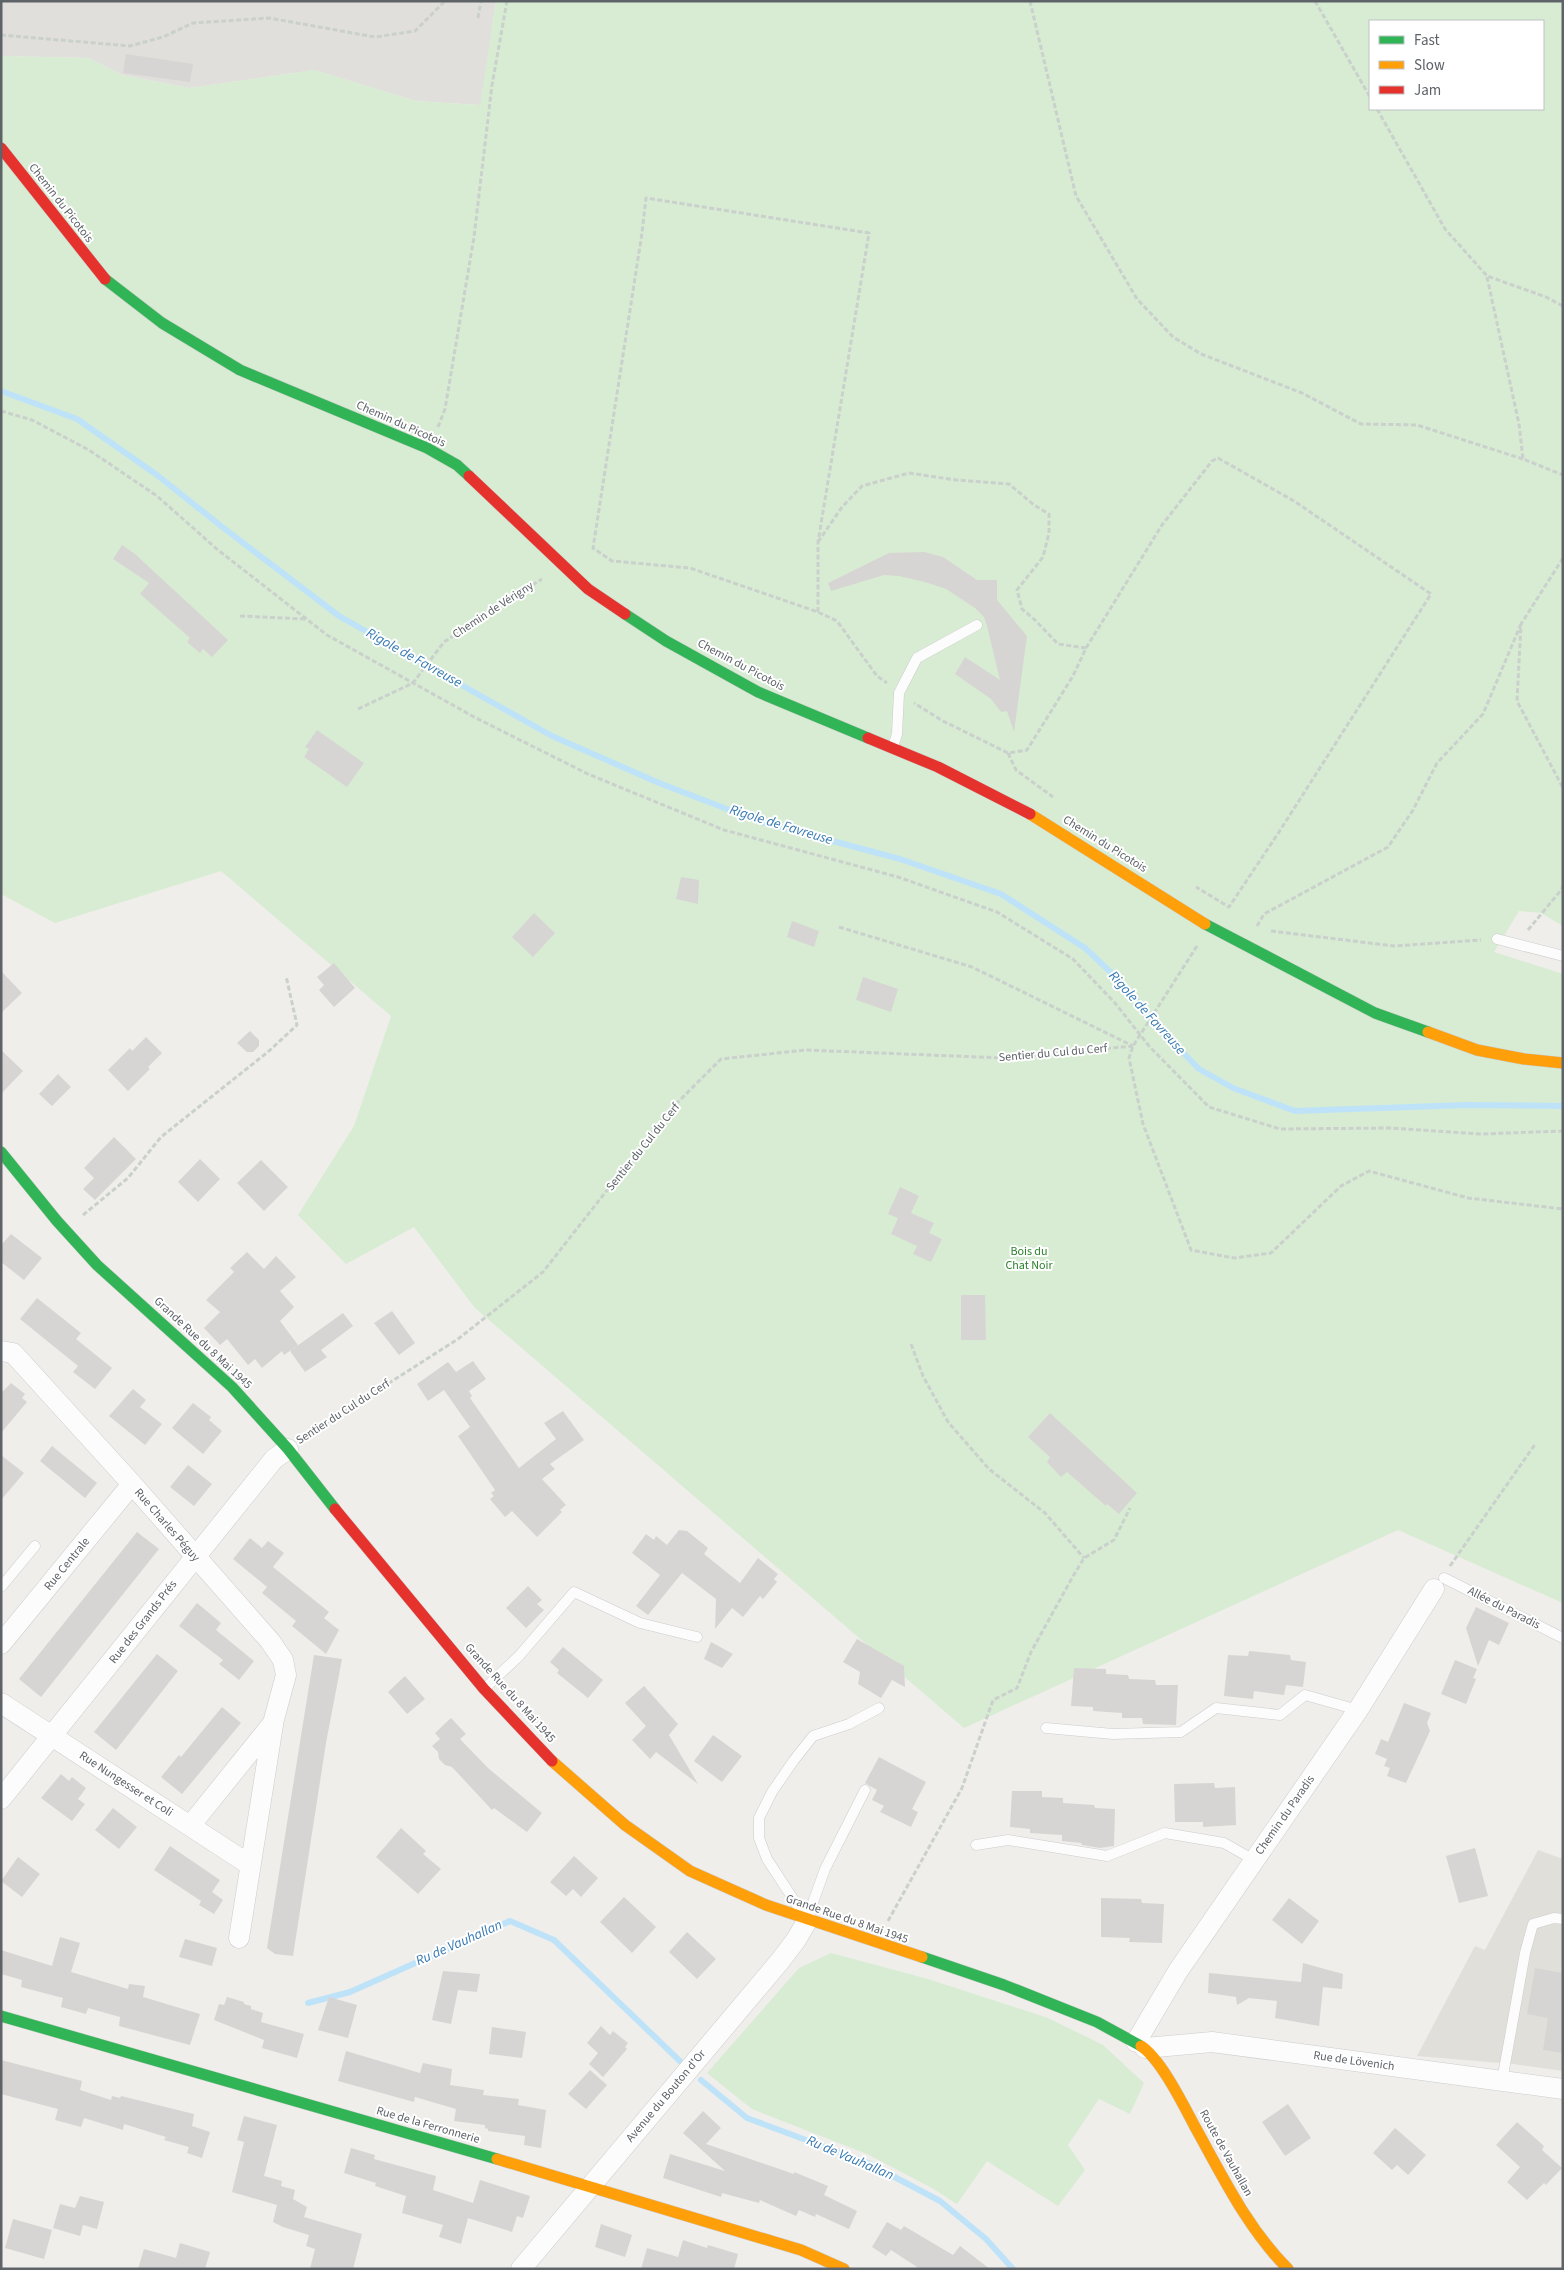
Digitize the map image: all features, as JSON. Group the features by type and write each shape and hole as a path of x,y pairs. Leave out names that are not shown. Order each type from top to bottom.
{"street":[{"name":"Chemin du Picotois","path":"1,148 102,277 162,323 240,370 427,448 457,465 588,589 658,636 758,692 938,767 1038,818 1209,927 1247,941 1374,1013 1478,1050 1524,1059 1563,1063"},
{"name":"Grande Rue du 8 Mai 1945","path":"1,1152 65,1230 97,1265 232,1387 288,1449 390,1577 484,1689 557,1766 624,1825 690,1871 766,1905 1004,1985 1097,2022 1140,2045"},
{"name":"Rue Charles Péguy","path":"1,1351 13,1353 132,1484 270,1641 283,1660 286,1675 273,1723 240,1938"},
{"name":"Rue des Grands Prés","path":"1,1799 194,1556 274,1459 288,1449"},
{"name":"Rue Centrale","path":"2,1639 132,1484"},
{"name":"Chemin du Paradis","path":"1140,2045 1178,1971 1358,1710 1439,1583"},
{"name":"Rue Nungesser et Coli","path":"1,1703 250,1865"},
{"name":"Rue Charles Péguy","path":"190,1826 273,1723"},
{"name":"Avenue du Bouton d'Or","path":"521,2269 780,1961 796,1940 807,1920"},
{"name":"Rue de la Ferronnerie","path":"1,2016 590,2186 801,2250 844,2269"},
{"name":"Rue de Lövenich","path":"1140,2045 1212,2042 1563,2089"},
{"name":"Route de Vauhallan","path":"1140,2045 1173,2085 1232,2194 1273,2254 1288,2269"}],"lane":[{"path":"893,748 897,734 899,693 917,658 977,625"},
{"path":"1497,940 1563,956"},
{"path":"1,1587 35,1546"},
{"name":"Allée du Paradis","path":"1439,1583 1563,1638"},
{"path":"484,1689 519,1656 574,1592 640,1623 697,1637"},
{"path":"1046,1728 1113,1734 1182,1732 1216,1708 1280,1715 1304,1695 1358,1710"},
{"path":"807,1920 767,1859 759,1838 759,1818 772,1792 813,1736 849,1724 879,1708"},
{"path":"807,1920 825,1869 865,1790"},
{"path":"976,1845 1008,1840 1107,1856 1165,1833 1224,1843 1254,1860"},
{"path":"1502,2081 1525,1953 1533,1924 1554,1918 1563,1919"}],"path":[{"path":"1,34 130,46 163,37 193,23 269,18 375,37 415,31 445,1"},
{"path":"478,18 481,1"},
{"path":"427,448 445,409 474,236 492,85 508,1"},
{"path":"1030,1 1076,196 1137,299 1173,337 1201,354 1302,393 1361,424 1417,425 1523,459 1563,475"},
{"path":"1315,1 1369,95"},
{"path":"1378,110 1445,229 1487,276 1546,297 1563,306"},
{"path":"818,612 818,542 869,233 646,198 593,548 612,560 690,568 818,612 837,621 876,676 943,721 1008,753 1027,750 1073,676 1086,648 1162,525 1212,461 1218,458 1294,501 1431,594 1279,832 1229,906 1194,886"},
{"path":"1487,276 1519,424 1523,459"},
{"path":"1,411 32,420 89,450 156,496 218,550 327,635 476,718 588,774 724,830 898,877 998,912 1073,959 1209,1107 1280,1129 1390,1128 1481,1134 1563,1131"},
{"path":"818,542 842,507 862,486 909,473 956,480 1009,484 1034,505 1049,514 1049,533 1043,557 1017,590 1022,609 1058,644 1086,648"},
{"path":"1247,941 1264,914 1388,847 1413,810 1437,763 1483,714 1522,624 1563,558"},
{"name":"Chemin de Vérigny","path":"413,683 444,642 562,566"},
{"path":"240,616 306,618"},
{"path":"1522,624 1517,701 1563,788"},
{"path":"358,709 413,683"},
{"path":"1008,753 1016,770 1055,798"},
{"path":"1528,930 1562,887"},
{"path":"839,927 972,967 1133,1046"},
{"path":"1209,927 1133,1046 1130,1058 1143,1124 1192,1250 1234,1258 1271,1253 1341,1186 1369,1171 1468,1198 1563,1209"},
{"path":"1247,941 1272,931 1394,946 1497,940"},
{"path":"65,1230 128,1178 161,1137 297,1025 286,976"},
{"name":"Sentier du Cul du Cerf","path":"288,1449 326,1422 458,1338 543,1272 669,1111 721,1059 806,1050 1002,1058 1133,1046"},
{"path":"911,1344 923,1376 948,1422 989,1469 1045,1513 1084,1558"},
{"path":"1439,1583 1536,1444"},
{"path":"878,1943 898,1902 962,1788 993,1700 1017,1688 1031,1652 1084,1558 1114,1540 1130,1508"}],"shaded area":[{"path":"1,1 496,1 481,105 416,101 314,70 190,88 122,75 88,58 1,56"},
{"path":"1538,1850 1563,1859 1563,2071 1513,2064 1417,2056 1475,1946 1485,1950"}],"green space":[{"name":"Bois du Chat Noir","path":"496,1 1563,1 1563,926 1541,913 1519,911 1494,952 1563,974 1563,1603 1398,1530 964,1728 475,1308 414,1227 346,1264 298,1215 354,1126 391,1016 221,871 55,923 1,894 1,56 88,58 122,75 190,88 314,70 416,101 480,105"},
{"path":"831,1953 928,1979 1048,2018 1103,2045 1144,2083 1130,2114 1099,2099 1068,2145 1085,2170 1058,2206 987,2161 957,2204 932,2188 867,2154 752,2109 707,2073 799,1968"}],"building":[{"path":"126,54 193,64 190,82 123,73"},
{"path":"122,545 135,554 228,640 212,657 203,649 200,653 187,642 190,638 140,594 149,583 113,559"},
{"path":"924,552 943,557 977,580 997,580 997,600 1027,636 1014,732 1007,711 1001,712 991,699 955,674 965,657 1000,680 984,617 975,608 946,589 899,576 884,575 831,591 828,583 889,553"},
{"path":"317,730 364,763 347,787 304,757 309,749 305,747"},
{"path":"681,877 699,880 698,904 676,899"},
{"path":"534,913 555,933 533,957 512,937"},
{"path":"792,921 819,931 814,947 787,937"},
{"path":"334,963 355,988 334,1007 319,990 324,985 317,977"},
{"path":"1,971 22,993 1,1013"},
{"path":"863,977 898,989 891,1012 856,1000"},
{"path":"250,1031 259,1040 259,1046 253,1052 247,1052 237,1043"},
{"path":"146,1037 162,1053 148,1067 150,1069 128,1091 108,1070 130,1048 132,1051"},
{"path":"1,1050 23,1071 1,1094"},
{"path":"58,1074 71,1087 52,1106 39,1094"},
{"path":"114,1137 136,1159 95,1200 83,1189 94,1178 84,1168"},
{"path":"200,1159 220,1179 198,1202 178,1182"},
{"path":"261,1160 288,1187 264,1211 237,1183"},
{"path":"900,1187 919,1196 911,1213 934,1223 929,1233 942,1239 931,1262 913,1254 917,1246 891,1234 898,1218 888,1214"},
{"path":"11,1234 42,1258 24,1280 1,1262 1,1245"},
{"path":"247,1252 264,1269 276,1256 296,1277 280,1291 294,1307 280,1321 298,1345 284,1355 282,1351 262,1368 255,1359 248,1365 227,1339 220,1345 204,1328 220,1312 206,1300 234,1272 230,1268"},
{"path":"961,1295 985,1295 986,1340 961,1340"},
{"path":"37,1298 81,1333 76,1339 112,1368 95,1389 73,1372 78,1366 20,1319"},
{"path":"392,1311 415,1343 399,1355 374,1323"},
{"path":"343,1313 353,1326 321,1350 327,1357 305,1372 290,1351"},
{"path":"473,1361 486,1379 469,1391 472,1396 470,1398 519,1468 556,1439 544,1423 563,1411 584,1440 550,1464 555,1469 542,1479 566,1505 560,1510 562,1512 537,1537 512,1511 505,1517 490,1499 494,1496 491,1493 495,1490 458,1436 470,1427 444,1390 428,1401 417,1384 448,1362 456,1372"},
{"path":"11,1383 25,1394 22,1398 27,1402 1,1433 1,1393"},
{"path":"133,1389 146,1400 140,1407 162,1424 145,1445 109,1416"},
{"path":"193,1403 211,1417 209,1420 222,1431 203,1454 172,1428"},
{"path":"1050,1413 1137,1493 1119,1514 1107,1504 1106,1506 1067,1472 1061,1477 1047,1462 1050,1457 1028,1437"},
{"path":"52,1446 97,1483 85,1498 40,1461"},
{"path":"1,1455 24,1473 1,1500"},
{"path":"188,1465 212,1484 194,1506 170,1487"},
{"path":"679,1530 687,1531 708,1548 704,1554 740,1583 758,1558 778,1574 774,1579 777,1582 763,1599 760,1596 743,1617 732,1608 715,1629 716,1599 682,1573 648,1615 636,1606 660,1575 632,1553 646,1534 654,1540 656,1536 667,1545"},
{"path":"137,1532 159,1549 41,1697 19,1679"},
{"path":"250,1538 262,1548 268,1541 284,1553 273,1567 329,1612 324,1618 339,1630 326,1654 292,1626 296,1621 262,1593 267,1587 233,1559"},
{"path":"528,1586 542,1600 537,1604 544,1610 526,1628 506,1608"},
{"path":"197,1603 221,1623 216,1630 254,1661 239,1680 219,1664 223,1660 179,1626"},
{"path":"1476,1607 1509,1623 1499,1645 1489,1640 1478,1666 1466,1628"},
{"path":"857,1639 904,1666 905,1687 892,1680 881,1698 858,1684 860,1672 843,1662"},
{"path":"711,1642 733,1654 722,1668 704,1659"},
{"path":"563,1647 603,1680 588,1698 557,1673 559,1670 550,1662"},
{"path":"1249,1651 1290,1655 1291,1660 1306,1662 1303,1687 1286,1685 1284,1695 1254,1691 1253,1699 1224,1696 1228,1655 1248,1656"},
{"path":"157,1654 178,1671 116,1750 94,1732"},
{"path":"314,1655 342,1659 326,1743 293,1956 275,1954 267,1948"},
{"path":"1455,1660 1477,1669 1473,1678 1476,1679 1466,1704 1441,1694"},
{"path":"1074,1668 1106,1669 1106,1674 1128,1675 1129,1679 1155,1680 1156,1685 1178,1685 1176,1725 1143,1724 1142,1718 1122,1718 1122,1713 1093,1711 1093,1707 1071,1706"},
{"path":"405,1676 425,1699 407,1714 388,1692"},
{"path":"644,1686 678,1724 669,1735 698,1784 656,1752 650,1759 632,1740 646,1726 625,1703"},
{"path":"1404,1703 1431,1713 1427,1723 1430,1731 1406,1783 1387,1776 1390,1768 1384,1766 1387,1759 1375,1754 1381,1739 1388,1742"},
{"path":"222,1707 241,1723 182,1794 161,1777 179,1755 181,1757"},
{"path":"451,1718 466,1734 460,1739 488,1768 542,1813 527,1832 494,1808 492,1810 452,1767 445,1765 439,1759 438,1752 432,1746 440,1739 435,1733"},
{"path":"713,1735 742,1756 722,1782 694,1761"},
{"path":"879,1757 926,1782 912,1809 918,1812 911,1827 880,1812 884,1806 872,1800 877,1790 865,1783"},
{"path":"61,1774 69,1781 72,1777 86,1788 78,1799 85,1804 72,1821 41,1798"},
{"path":"1214,1783 1215,1788 1235,1787 1236,1825 1203,1827 1203,1822 1175,1822 1174,1784"},
{"path":"1012,1791 1042,1791 1042,1797 1063,1798 1063,1803 1094,1805 1095,1808 1115,1809 1114,1846 1100,1848 1082,1845 1081,1843 1062,1841 1062,1835 1030,1833 1030,1829 1010,1827"},
{"path":"113,1808 137,1827 119,1849 95,1830"},
{"path":"401,1828 426,1851 423,1854 441,1869 418,1894 376,1857"},
{"path":"170,1846 220,1880 212,1892 223,1900 214,1914 199,1905 201,1901 154,1870"},
{"path":"1475,1848 1488,1896 1459,1903 1446,1856"},
{"path":"574,1856 598,1878 581,1897 573,1889 566,1896 550,1882"},
{"path":"18,1857 40,1874 22,1897 1,1881"},
{"path":"624,1897 656,1927 632,1953 600,1922"},
{"path":"1101,1898 1141,1899 1142,1903 1164,1904 1162,1943 1129,1942 1130,1938 1101,1937"},
{"path":"1289,1898 1319,1921 1302,1944 1272,1920"},
{"path":"687,1932 716,1959 697,1979 669,1952"},
{"path":"60,1937 80,1943 71,1972 128,1989 129,1984 145,1986 143,1997 200,2014 190,2045 119,2026 120,2017 88,2008 86,2014 61,2007 63,1998 21,1987 22,1980 1,1974 1,1950 52,1966"},
{"path":"185,1939 217,1948 212,1966 179,1957"},
{"path":"1303,1963 1343,1974 1342,1989 1323,1987 1319,2026 1275,2018 1277,2001 1249,1998 1237,2005 1236,1997 1208,1993 1209,1973 1301,1982"},
{"path":"1535,1968 1563,1973 1563,2053 1543,2050 1548,2018 1527,2014"},
{"path":"443,1971 480,1974 477,1992 458,1990 451,2024 432,2020"},
{"path":"227,1997 244,2002 244,2004 251,2006 251,2009 263,2013 261,2022 304,2034 297,2058 262,2048 264,2040 214,2020 219,2004 224,2005"},
{"path":"329,1997 357,2005 348,2038 318,2030"},
{"path":"601,2026 610,2035 613,2031 628,2043 625,2047 627,2049 603,2077 589,2064 598,2053 587,2043"},
{"path":"492,2027 526,2032 522,2058 489,2054"},
{"path":"346,2051 420,2073 423,2063 452,2069 450,2085 484,2090 483,2095 519,2099 518,2105 546,2110 541,2148 524,2145 525,2136 488,2131 485,2125 454,2121 456,2109 415,2097 414,2102 338,2081"},
{"path":"1,2060 82,2081 80,2090 111,2100 112,2096 120,2098 121,2096 194,2114 192,2126 210,2132 202,2158 187,2153 189,2147 164,2140 166,2137 124,2124 123,2130 84,2118 81,2127 55,2120 58,2109 1,2094"},
{"path":"590,2070 607,2085 586,2109 568,2094"},
{"path":"1288,2104 1311,2138 1285,2156 1262,2122"},
{"path":"703,2111 721,2128 706,2144 794,2174 794,2172 828,2186 824,2195 857,2211 849,2229 816,2214 815,2217 799,2210 796,2216 760,2200 759,2203 722,2193 721,2197 663,2178 670,2154 725,2171 683,2133"},
{"path":"244,2116 277,2125 264,2176 282,2181 281,2186 295,2190 293,2199 307,2207 304,2217 362,2234 353,2269 310,2269 315,2249 306,2246 309,2235 273,2222 277,2205 232,2192 244,2142 237,2140"},
{"path":"1517,2122 1544,2146 1542,2150 1562,2168 1546,2185 1544,2183 1527,2200 1507,2182 1520,2167 1496,2145"},
{"path":"1395,2128 1426,2155 1408,2175 1397,2165 1392,2170 1373,2153"},
{"path":"351,2148 375,2155 374,2159 436,2176 433,2190 473,2203 480,2180 530,2196 523,2218 517,2216 512,2232 468,2218 461,2244 439,2237 443,2225 402,2213 406,2196 375,2186 376,2183 344,2173"},
{"path":"80,2196 104,2202 97,2229 83,2225 80,2236 53,2228 60,2204 75,2208"},
{"path":"13,2219 52,2230 44,2259 5,2248"},
{"path":"887,2222 901,2230 904,2226 953,2255 960,2246 990,2269 920,2269 891,2250 886,2256 872,2247"},
{"path":"601,2224 632,2235 625,2257 595,2247"},
{"path":"683,2240 707,2248 708,2245 738,2254 734,2269 641,2269 647,2248 678,2257"},
{"path":"180,2243 210,2252 205,2269 138,2269 144,2249 176,2258"}],"waterway":[{"name":"Rigole de Favreuse","path":"1,391 77,419 157,475 339,616 552,736 659,783 761,822 900,859 1001,894 1085,948 1121,982 1161,1030 1199,1069 1233,1088 1295,1111 1467,1105 1563,1106"},
{"name":"Ru de Vauhallan","path":"308,2003 350,1992 510,1921 554,1940 684,2065"},
{"name":"Ru de Vauhallan","path":"701,2080 747,2118 868,2163 940,2201 986,2239 1013,2269"}],"traffic: fast":[{"path":"105,279 162,323 240,370 427,448 457,465 469,476"},
{"path":"625,614 666,641 758,692 868,738"},
{"path":"1205,924 1375,1013 1428,1032"},
{"path":"1,1152 57,1221 97,1265 232,1387 288,1449 335,1509"},
{"path":"922,1957 1004,1985 1097,2022 1141,2046"},
{"path":"1,2016 497,2159"}],"traffic: slow":[{"path":"1030,814 1205,924"},
{"path":"1428,1032 1477,1050 1524,1059 1563,1063"},
{"path":"552,1761 625,1825 690,1871 766,1905 922,1957"},
{"path":"1141,2046 1156,2060 1170,2082 1225,2182 1248,2219 1273,2253 1288,2269"},
{"path":"497,2159 801,2250 844,2269"}],"traffic: jam":[{"path":"1,148 105,279"},
{"path":"469,476 588,589 625,614"},
{"path":"868,738 938,767 1030,814"},
{"path":"335,1509 484,1689 552,1761"}]}
